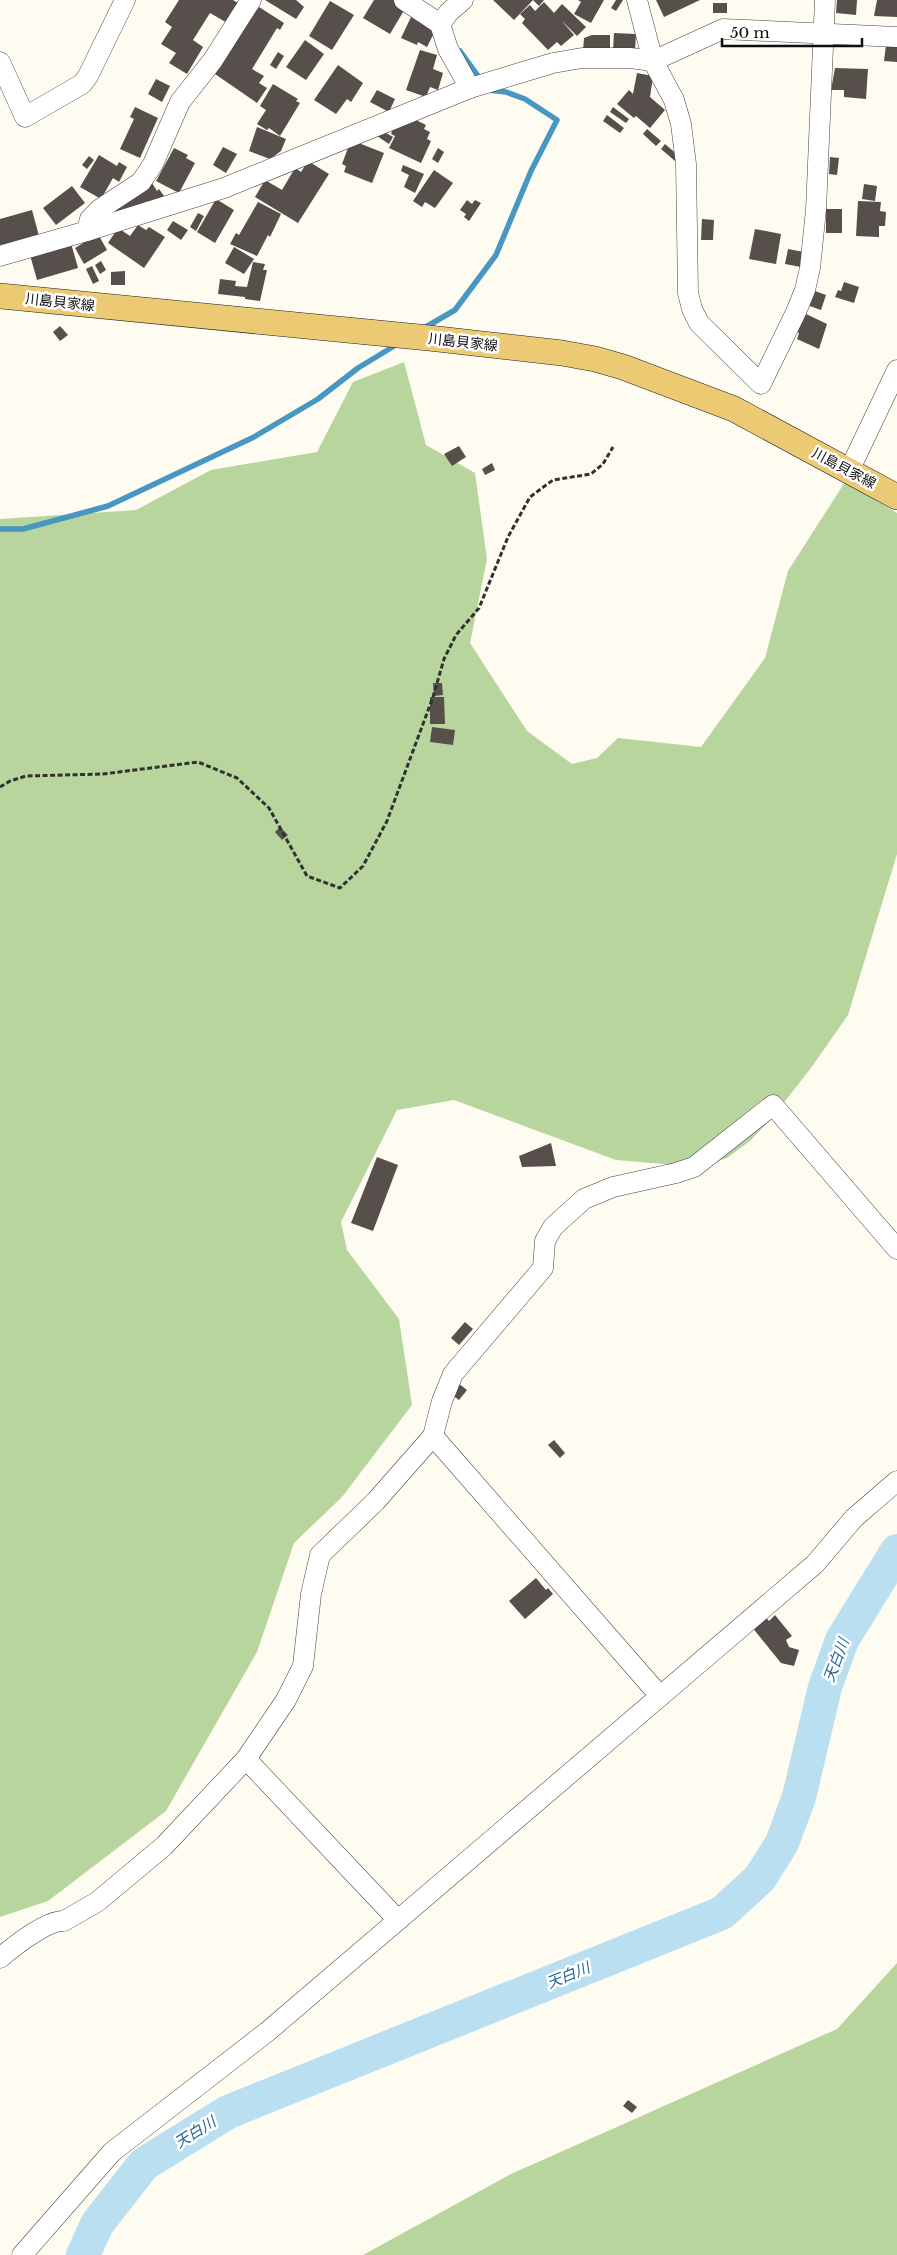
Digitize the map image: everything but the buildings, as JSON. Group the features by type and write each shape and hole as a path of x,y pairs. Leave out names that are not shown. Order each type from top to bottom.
{"main road":[{"name":"川島貝家線","path":"0,296 370,332 562,353 623,367 734,409 897,497"}],"street":[{"path":"0,62 25,117 82,84 88,76 125,0"},
{"path":"87,231 90,219 100,209 141,182 153,164 180,102 213,60 251,0"},
{"path":"404,0 440,24 448,49 470,88"},
{"path":"440,24 449,12 463,0"},
{"path":"637,0 653,61 674,100 681,124 686,164 688,293 692,309 699,323 760,384 796,312 810,268 816,220 825,0"},
{"path":"0,256 224,188 470,88 553,63 582,58 630,58 653,61 723,29 897,36"},
{"path":"849,471 897,370"},
{"path":"0,1958 33,1934 59,1921 64,1921 97,1902 164,1846 246,1759 286,1700 303,1666 311,1594 320,1555 376,1501 433,1436 442,1401 453,1374 543,1268 545,1241 553,1227 584,1200 600,1192 694,1167 772,1105 897,1249"},
{"path":"433,1436 660,1696"},
{"path":"22,2255 112,2152 224,2067 815,1564 854,1518 897,1481"},
{"path":"246,1759 398,1920"}],"path":[{"path":"0,787 10,781 26,776 103,774 198,762 237,778 269,808 307,876 340,888 363,866 386,821 433,697 444,659 456,635 479,608 508,537 530,497 553,480 590,474 604,464 614,448"}],"green space":[{"path":"404,362 426,445 475,473 487,559 470,643 527,731 572,764 597,758 618,738 701,747 765,658 788,571 845,482 897,513 897,854 848,1015 811,1068 771,1119 750,1141 727,1158 699,1167 616,1160 454,1100 397,1110 341,1222 347,1250 399,1319 412,1405 342,1497 294,1543 257,1652 166,1811 48,1901 0,1917 0,519 136,510 211,470 317,452 353,382"},
{"path":"897,1963 897,2255 363,2255 511,2174 837,2029"}],"waterway":[{"path":"460,51 481,80"},
{"path":"424,328 455,310 496,255 531,171 557,120 525,99 506,92 488,90"},
{"path":"0,529 23,529 108,506 254,437 318,399 358,368 399,343"},
{"name":"天白川","path":"83,2255 97,2224 144,2164 228,2112 722,1913 760,1878 782,1843 799,1797 825,1687 842,1640 897,1551"}]}
